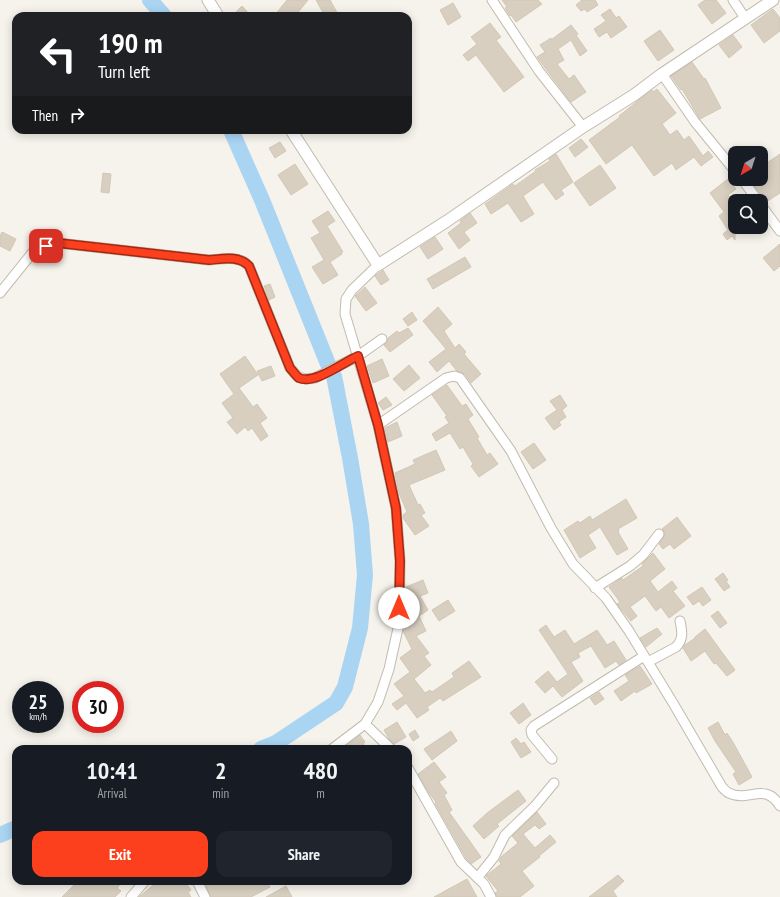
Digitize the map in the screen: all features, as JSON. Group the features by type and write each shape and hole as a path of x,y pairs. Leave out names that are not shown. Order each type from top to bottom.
{"street":[{"path":"208,0 216,12"},
{"path":"492,0 539,72 583,128"},
{"path":"733,0 745,18"},
{"path":"337,745 365,724 378,702 389,669 399,624 400,561 396,508 378,425 345,314 346,299 352,290 378,265 447,221 773,0"},
{"path":"662,74 695,122 728,162"},
{"path":"294,134 378,265"},
{"path":"768,215 780,231"},
{"path":"0,293 33,252 46,246 58,243 209,260 234,258 247,263 249,266 290,368 298,378 315,378 358,356 382,339"},
{"path":"378,425 446,378 454,376 460,378 511,451 551,528 573,564 612,606 646,659 722,787 729,793 739,795 770,795 775,798 780,806"},
{"path":"595,588 630,566 643,555 660,534"},
{"path":"552,759 532,735 531,730 534,726 646,659 676,648 683,636 680,621"},
{"path":"365,724 387,745"},
{"path":"412,775 462,862 478,877 492,897"},
{"path":"478,877 494,857 505,835 535,806 554,783"},
{"path":"131,897 142,885"},
{"path":"199,885 205,897"}],"building":[{"path":"287,0 308,0 298,12 277,12"},
{"path":"316,0 330,0 337,12 323,12"},
{"path":"502,0 538,0 542,4 516,22 511,15 510,16 505,8 507,7"},
{"path":"582,0 595,0 598,5 587,12 585,9 581,11 576,5"},
{"path":"705,0 716,0 726,13 712,24 698,5"},
{"path":"453,3 461,17 448,25 440,10"},
{"path":"242,6 247,12 236,12"},
{"path":"610,9 616,18 619,16 627,27 611,38 607,32 599,37 594,29 606,21 601,15"},
{"path":"773,9 780,18 780,31 764,43 751,25"},
{"path":"490,23 501,37 496,40 524,77 504,92 476,55 468,61 463,55 477,44 471,37"},
{"path":"571,25 578,34 576,35 587,51 580,56 571,40 558,49 564,60 557,64 569,79 574,75 586,92 571,102 537,57 545,52 540,45 551,38 551,40"},
{"path":"660,30 674,50 658,61 644,41"},
{"path":"733,35 742,47 729,58 719,45"},
{"path":"692,62 704,79 705,78 721,108 700,119 682,89 681,90 671,76"},
{"path":"657,89 676,113 662,124 670,135 677,130 684,140 689,136 703,156 708,151 713,157 701,166 694,157 676,170 672,163 654,176 632,145 606,164 589,140 620,117 619,116 652,90 653,92"},
{"path":"581,139 588,147 575,157 569,148"},
{"path":"280,142 286,151 275,158 269,148"},
{"path":"556,154 573,182 561,190 564,194 556,200 543,182 523,196 534,214 521,222 508,203 491,214 485,204 513,184 515,186 536,171 535,170 550,161 549,159"},
{"path":"780,154 780,193 768,201 768,194 760,194 754,186 768,186 768,162"},
{"path":"295,164 308,184 291,195 278,175"},
{"path":"600,165 616,188 590,206 574,183"},
{"path":"103,173 111,174 109,193 101,192"},
{"path":"728,179 728,186 734,186 736,189 728,194 728,230 719,216 724,212 710,193"},
{"path":"328,211 335,221 327,226 343,252 341,252 342,254 330,262 338,275 323,284 312,267 324,260 311,238 320,233 312,221"},
{"path":"470,213 477,223 464,232 470,240 459,249 448,233 461,223 460,221"},
{"path":"728,230 728,234 735,234 735,240 732,236 727,240 723,234"},
{"path":"2,232 16,239 10,251 0,246 0,236"},
{"path":"435,237 443,249 428,259 420,247"},
{"path":"780,244 780,266 774,271 763,258"},
{"path":"465,257 471,267 433,289 427,279"},
{"path":"383,270 389,280 381,285 375,276"},
{"path":"270,284 275,297 269,300 264,286"},
{"path":"365,287 377,303 366,311 355,296"},
{"path":"438,307 452,324 444,331 455,348 459,344 466,352 464,354 481,374 471,383 465,374 457,371 449,361 437,372 429,362 446,349 423,321"},
{"path":"412,312 417,320 408,326 403,319"},
{"path":"408,328 413,335 390,352 384,345 388,338 397,331 399,333"},
{"path":"245,356 258,375 239,388 253,407 257,404 267,418 260,423 268,436 261,441 252,428 248,431 245,427 237,434 227,422 233,418 222,403 234,394 220,374"},
{"path":"382,359 389,376 373,383 367,366"},
{"path":"409,365 420,378 404,391 393,379"},
{"path":"271,366 275,376 262,381 257,371"},
{"path":"447,385 462,406 466,404 473,415 468,419 479,437 477,438 487,455 490,453 498,464 479,477 471,466 473,464 463,447 460,449 450,433 436,441 432,434 449,423 445,417 447,416 432,395"},
{"path":"560,395 567,406 562,410 566,417 559,422 561,425 554,430 545,418 557,410 550,401"},
{"path":"386,397 392,405 383,410 378,403"},
{"path":"397,422 402,436 388,442 385,428"},
{"path":"534,443 546,460 533,469 521,452"},
{"path":"436,450 445,470 409,485 418,505 420,504 425,513 421,515 429,526 415,535 403,518 403,515 407,512 399,493 395,473 415,464 413,460"},
{"path":"626,499 637,518 618,529 618,532 628,549 617,555 600,527 588,535 596,548 580,558 564,530 578,521 580,523 590,516 592,520"},
{"path":"677,517 691,536 674,549 670,544 663,549 659,544 665,535 662,529"},
{"path":"653,553 665,569 650,581 658,592 672,581 677,588 673,591 685,606 669,618 661,607 656,611 645,596 630,607 637,616 631,621 617,604 620,602 609,587 622,578 623,580 643,566 642,564"},
{"path":"723,573 728,580 726,581 730,587 724,591 715,579"},
{"path":"423,580 428,593 420,596 428,610 419,616 426,631 416,636 429,653 424,656 431,665 414,679 425,693 430,690 432,692 454,677 452,673 469,661 481,677 443,701 440,698 427,707 429,710 417,718 406,703 397,710 392,704 404,696 394,684 410,672 400,658 412,649 403,631 408,625 405,620 405,613 410,610 405,598 406,587"},
{"path":"702,587 711,600 703,606 699,601 693,605 687,597"},
{"path":"448,600 455,611 439,621 432,610"},
{"path":"718,611 727,623 720,628 711,616"},
{"path":"546,625 554,637 565,630 574,644 597,630 607,645 614,641 626,660 619,665 616,661 605,668 591,646 578,653 580,657 571,662 583,681 562,697 553,686 545,693 535,682 548,671 557,682 568,674 539,630"},
{"path":"657,628 662,634 646,647 640,638"},
{"path":"705,629 735,670 727,676 716,663 714,664 705,651 691,661 683,648"},
{"path":"640,666 652,684 636,693 635,691 621,701 614,691 629,681 625,675"},
{"path":"599,692 604,699 595,705 590,698"},
{"path":"523,703 531,715 519,724 510,713"},
{"path":"397,722 406,737 394,744 384,730"},
{"path":"718,722 725,735 727,733 734,744 752,777 739,785 733,774 736,772 708,728"},
{"path":"415,730 419,737 413,741 409,734"},
{"path":"451,731 457,741 432,760 424,749"},
{"path":"360,735 365,742 363,744 364,745 347,745"},
{"path":"516,738 521,744 524,742 531,752 521,758 511,742"},
{"path":"434,762 446,777 439,782 447,793 444,795 452,810 449,812 481,857 471,864 466,858 435,803 436,802 418,774"},
{"path":"518,790 526,801 497,824 499,826 484,839 473,826 487,813"},
{"path":"537,812 546,824 539,829 535,825 523,834 535,848 550,835 556,842 522,871 534,886 520,897 497,897 495,893 498,891 486,876 501,864 499,861 501,857 518,843 512,836"},
{"path":"618,875 624,881 613,891 617,897 589,897"},
{"path":"467,879 477,897 434,897"},
{"path":"74,885 120,885 117,888 121,891 115,897 62,897"},
{"path":"153,885 187,885 191,890 188,892 191,897 139,897"},
{"path":"206,885 269,885 270,887 251,897 211,897"},
{"path":"286,886 292,897 266,897"}],"waterway":[{"path":"150,0 160,12"},
{"path":"233,134 262,200 328,364"},
{"path":"271,745 336,703 345,687 360,628 365,575 361,524 334,376"},
{"path":"0,835 12,830"}],"route":[{"path":"46,246 58,243 209,260 234,258 247,263 254,275 265,307 290,368 298,378 315,378 358,356 378,425 396,508 400,561 399,608"}]}
